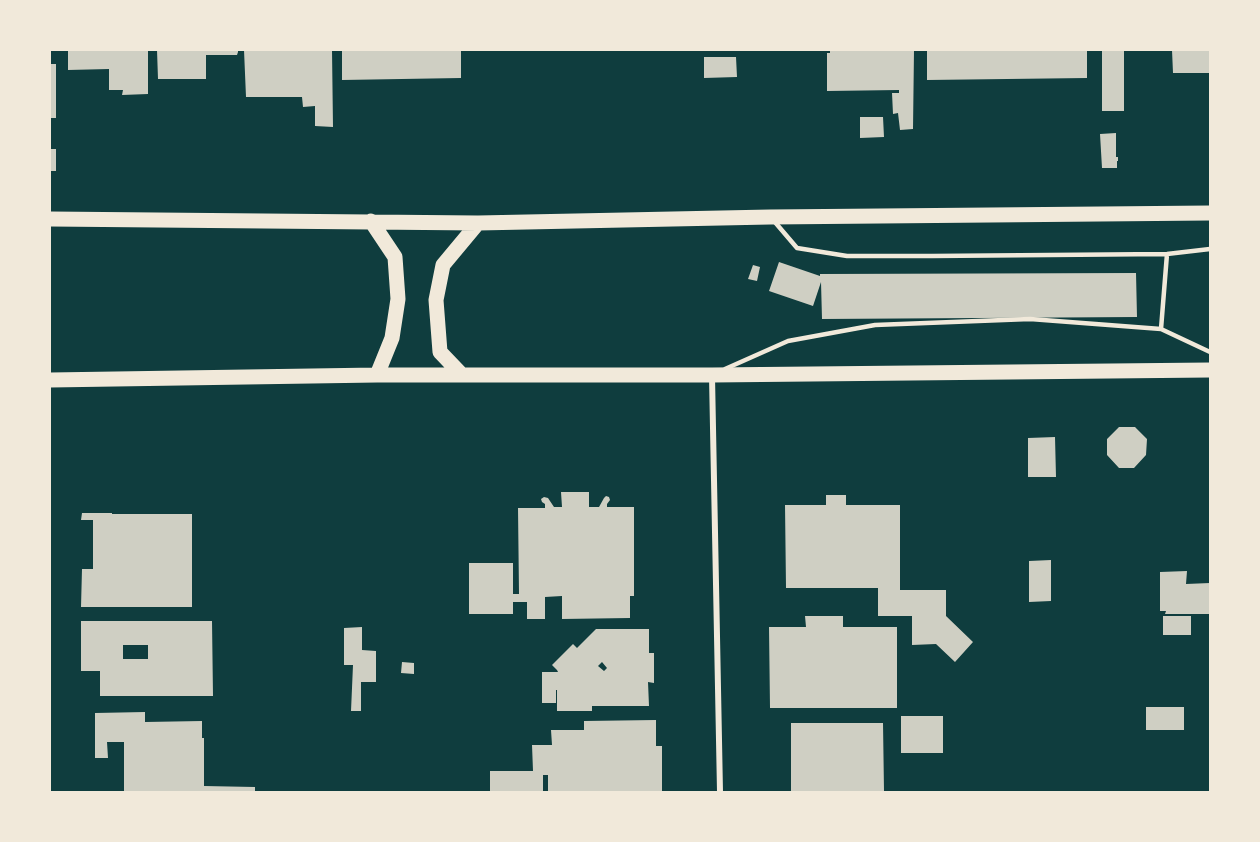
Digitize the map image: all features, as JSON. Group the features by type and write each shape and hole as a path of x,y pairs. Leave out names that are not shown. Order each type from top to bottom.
{"main road":[{"path":"50,219 478,223 770,217 1210,213"},
{"path":"371,221 394,257 398,299 392,338 377,375"},
{"path":"462,375 440,352 436,300 443,265 478,223"},
{"path":"50,380 377,375 712,375 1210,370"}],"street":[{"path":"712,375 720,792"}],"lane":[{"path":"770,217 797,248 848,256 1167,254 1210,249"},
{"path":"1161,329 1167,254"},
{"path":"712,375 788,341 875,325 1030,319 1161,329 1210,352"}],"building":[{"path":"68,50 148,50 148,94 122,95 123,90 109,90 109,69 68,70"},
{"path":"157,50 238,50 238,52 237,55 206,55 206,79 158,79"},
{"path":"244,50 332,50 333,127 315,126 315,106 303,107 302,97 246,97"},
{"path":"342,50 461,50 461,78 342,80"},
{"path":"830,50 914,50 913,129 900,130 898,113 893,114 892,93 899,93 899,90 827,91 827,53 830,53"},
{"path":"927,50 1087,50 1087,78 927,80"},
{"path":"1102,50 1124,50 1124,111 1102,111"},
{"path":"1172,50 1210,50 1210,73 1173,73"},
{"path":"704,57 736,57 737,77 704,78"},
{"path":"50,64 56,64 56,118 50,118"},
{"path":"860,117 883,117 884,137 860,138"},
{"path":"1116,133 1117,168 1102,168 1100,134"},
{"path":"50,149 56,149 56,171 50,171"},
{"path":"779,262 820,276 820,274 1136,273 1137,317 822,319 821,282 813,306 769,291"},
{"path":"753,265 760,267 757,281 748,279"},
{"path":"1119,427 1135,427 1147,439 1146,455 1134,468 1119,468 1107,455 1107,439"},
{"path":"1055,437 1056,477 1028,477 1028,438"},
{"path":"561,492 589,492 589,507 599,507 606,496 610,500 607,507 634,507 634,596 630,596 630,618 562,619 562,596 545,597 545,619 527,619 527,602 513,602 513,614 469,614 469,563 513,563 513,594 519,594 518,508 545,508 541,499 544,497 548,498 554,507 562,507"},
{"path":"826,495 846,495 846,505 900,505 900,590 946,590 946,616 973,642 955,662 936,644 912,645 912,616 878,616 878,588 786,588 785,505 826,505"},
{"path":"82,513 192,514 192,607 81,607 82,569 93,569 93,520 81,520"},
{"path":"1051,560 1051,601 1029,602 1029,561"},
{"path":"1187,571 1186,584 1210,583 1210,614 1165,614 1166,611 1160,611 1160,572"},
{"path":"805,616 843,616 843,627 897,627 897,708 770,708 769,627 806,627"},
{"path":"1163,616 1191,616 1191,635 1163,635"},
{"path":"81,621 212,621 213,696 100,696 100,671 81,671","holes":["123,645 148,645 148,659 123,659"]},
{"path":"362,627 362,650 376,651 376,682 361,682 361,711 351,711 353,665 344,665 344,628"},
{"path":"596,629 649,629 649,653 654,653 654,683 648,682 649,706 592,706 592,711 557,711 557,690 556,703 542,703 542,672 558,672 552,665 573,644 577,648","holes":["602,662 607,668 604,671 598,666"]},
{"path":"402,662 414,663 414,674 401,673"},
{"path":"1146,707 1184,707 1184,730 1146,730"},
{"path":"145,712 145,722 202,721 204,786 255,787 255,792 124,792 124,742 107,742 108,758 95,758 95,713"},
{"path":"901,716 943,716 943,753 901,753"},
{"path":"656,720 656,746 662,746 662,792 548,792 548,775 543,775 543,792 490,792 490,771 533,771 532,745 552,745 551,730 584,730 584,721"},
{"path":"791,723 883,723 884,791 791,792"}]}
